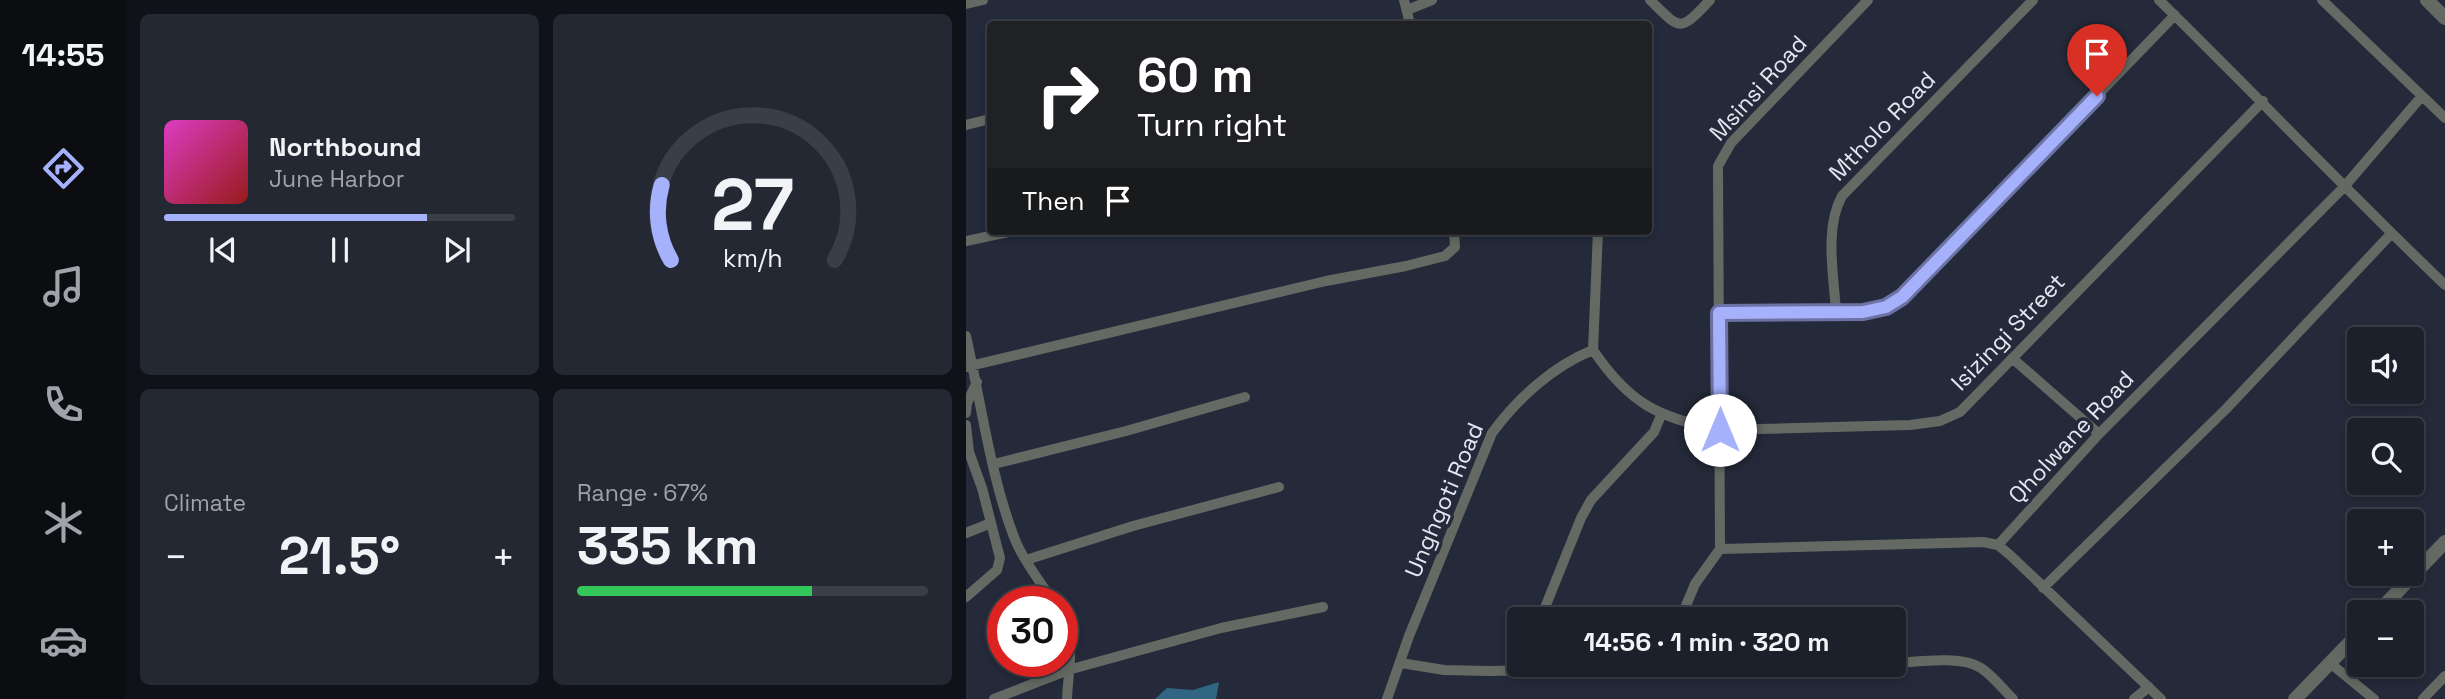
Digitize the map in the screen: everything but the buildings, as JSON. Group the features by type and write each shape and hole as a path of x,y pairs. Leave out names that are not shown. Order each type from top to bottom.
{"street":[{"path":"966,4 983,0"},
{"path":"1405,5 1432,0"},
{"path":"1650,0 1674,23 1681,24 1689,22 1710,0"},
{"name":"Msinsi Road","path":"1720,549 1718,166 1731,142 1868,0"},
{"name":"Mtholo Road","path":"1836,312 1832,227 1835,209 1842,196 2033,0"},
{"path":"2159,0 2445,285"},
{"path":"2322,0 2445,118"},
{"path":"2427,0 2445,18"},
{"path":"1719,313 1863,312 1886,307 1902,297 2175,15"},
{"name":"Qholwane Road","path":"1998,545 2099,434 2344,187 2422,96"},
{"name":"Isizingi Street","path":"1593,350 1625,391 1662,414 1690,424 1720,430 1910,425 1940,421 1960,412 2263,102"},
{"path":"966,125 987,120"},
{"path":"2043,588 2226,409 2391,234"},
{"path":"966,242 996,235"},
{"path":"969,366 1341,277 1397,268 1445,256 1455,247 1454,235"},
{"path":"1593,350 1598,235"},
{"path":"966,337 969,366 977,382 1011,528 1026,560 1043,586"},
{"name":"Unghgoti Road","path":"1387,699 1409,636 1492,433 1505,416 1548,376 1574,358 1593,350"},
{"path":"2012,358 2099,434"},
{"path":"966,413 967,403 977,382"},
{"path":"994,464 1126,431 1245,397"},
{"path":"1545,607 1581,517 1591,500 1654,432 1662,414"},
{"path":"966,425 970,470 982,488 1000,558 999,566 966,597"},
{"path":"1026,560 1133,526 1279,487"},
{"path":"966,533 991,523"},
{"path":"1685,607 1695,584 1720,549 1983,542 1998,545 2161,699"},
{"path":"2389,600 2445,542"},
{"path":"1078,667 1221,628 1323,607"},
{"path":"2295,699 2347,645"},
{"path":"1906,663 1946,661 1975,665 1985,671 2013,699"},
{"path":"1401,663 1444,670 1507,668"},
{"path":"2330,663 2374,699"},
{"path":"995,699 1050,677"},
{"path":"1067,699 1068,677"},
{"path":"2423,699 2445,677"},
{"path":"2134,699 2149,688"}],"water":[{"path":"1219,682 1216,699 1155,699 1167,688 1193,690"}],"route":[{"path":"1720,430 1719,313 1863,312 1886,307 1902,297 2097,96"}]}
